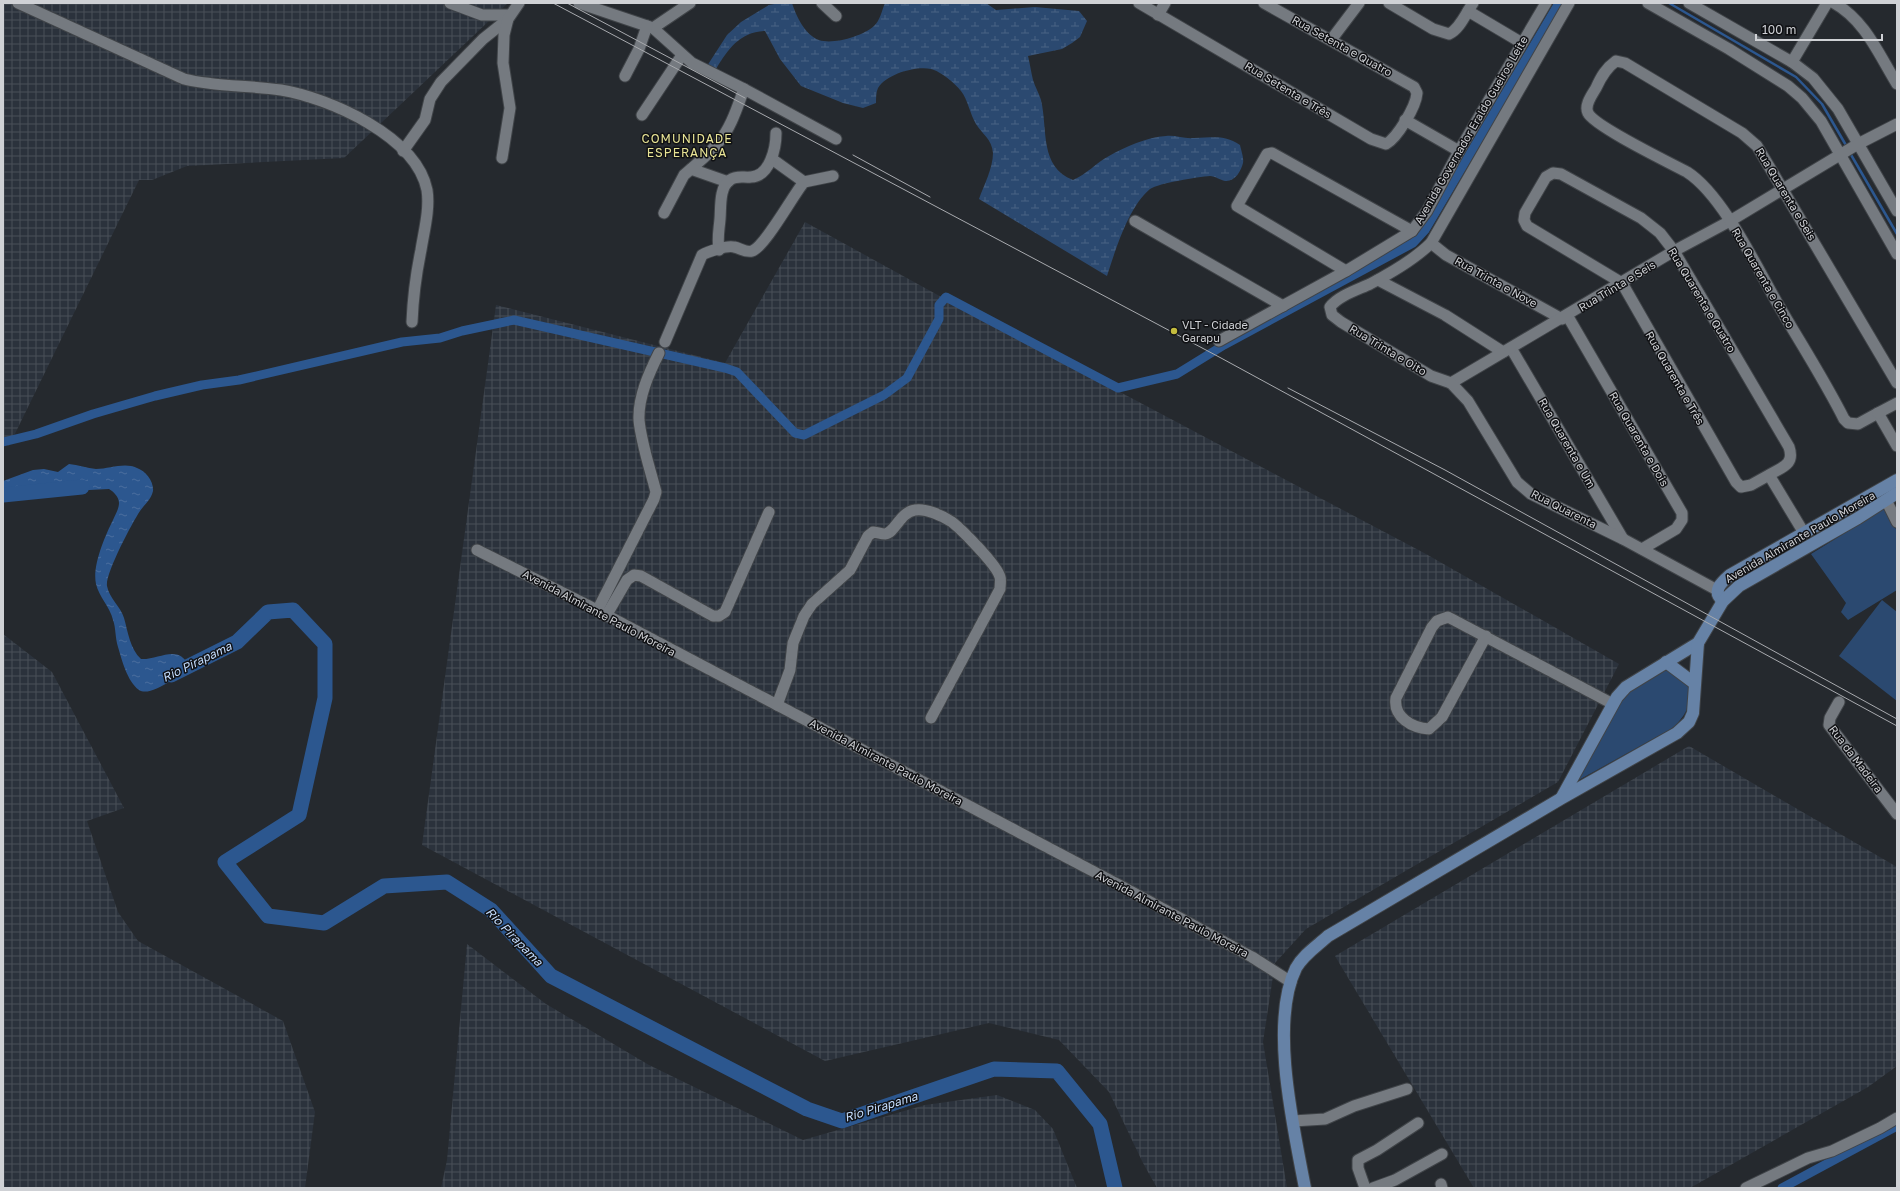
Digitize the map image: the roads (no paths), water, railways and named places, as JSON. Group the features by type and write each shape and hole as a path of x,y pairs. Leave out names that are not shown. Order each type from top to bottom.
{"main road":[{"name":"Avenida Almirante Paulo Moreira","path":"1720,596 1718,586 1730,575 1897,480"},
{"name":"Avenida Almirante Paulo Moreira","path":"1305,1188 1293,1121 1285,1061 1283,1030 1291,982 1296,968 1304,957 1328,936 1562,798 1677,733 1689,722 1693,713 1698,642 1720,596 1830,534 1897,493"},
{"path":"1823,522 1830,534"},
{"name":"Avenida Almirante Paulo Moreira","path":"1562,798 1613,704 1626,687 1698,642"},
{"path":"1666,662 1694,683"}],"street":[{"path":"18,3 184,79 211,84 283,91 336,107 373,125 403,151 422,174 427,191 425,229 413,293 412,322"},
{"path":"450,3 482,14 509,17"},
{"path":"403,151 425,120 430,99 441,82 488,34 509,17 519,3"},
{"path":"579,3 599,7 650,27 682,55 716,76 744,89 836,139"},
{"path":"625,76 650,27 690,3"},
{"path":"822,3 836,16"},
{"name":"Rua Setenta e Três","path":"1139,3 1375,141 1386,144 1392,141 1414,105 1417,93"},
{"path":"1158,15 1165,3"},
{"name":"Rua Setenta e Quatro","path":"1264,3 1404,81 1414,87 1417,93"},
{"path":"1331,40 1359,3"},
{"path":"1389,3 1433,29 1449,34 1454,32 1470,7 1522,43"},
{"name":"Avenida Governador Eraldo Gueiros Leite","path":"1219,341 1346,271 1412,231 1427,210 1459,151 1546,3"},
{"name":"Avenida Governador Eraldo Gueiros Leite","path":"1330,311 1330,307 1337,301 1378,280 1420,254 1431,243 1569,3"},
{"path":"1648,3 1729,49 1788,86 1812,109 1849,150 1897,211"},
{"path":"1689,3 1792,62 1813,78 1828,94 1838,109 1849,150 1897,254"},
{"path":"1792,62 1827,3"},
{"path":"1834,3 1852,16 1868,35 1897,84"},
{"path":"502,158 510,108 505,77 503,48 509,17"},
{"path":"642,116 682,55"},
{"name":"Rua Quarenta e Seis","path":"1593,118 1588,113 1586,106 1603,74 1610,65 1616,61 1625,63 1750,139 1764,156 1897,383"},
{"path":"664,213 684,175 713,149 724,135 736,112 744,89"},
{"name":"Rua Quarenta e Cinco","path":"1593,118 1698,179 1730,221 1844,420 1848,424 1858,424 1878,413"},
{"path":"1405,120 1459,151"},
{"name":"Rua Trinta e Seis","path":"1451,383 1674,251 1730,221 1849,150 1897,124"},
{"path":"719,250 717,233 720,221 719,203 728,182 736,177 753,178 760,174 772,159 776,142 776,133"},
{"path":"1346,271 1237,206 1267,154 1272,153 1412,231"},
{"path":"772,159 804,182"},
{"path":"691,169 728,182"},
{"name":"Rua Quarenta e Quatro","path":"1622,283 1539,235 1527,226 1524,220 1528,207 1546,177 1553,173 1562,174 1641,218 1660,233 1674,251 1790,447 1792,455 1791,460 1786,466 1769,475"},
{"path":"665,342 692,279 698,260 705,253 719,250 727,246 734,246 749,252 754,251 769,234 804,182 833,176"},
{"path":"1135,221 1283,306"},
{"name":"Rua Trinta e Nove","path":"1431,243 1446,255 1564,317"},
{"path":"1378,280 1507,350"},
{"name":"Rua Quarenta e Três","path":"1622,283 1736,482 1741,487 1746,486 1769,475"},
{"name":"Rua Trinta e Oito","path":"1330,311 1341,322 1431,376 1451,383"},
{"name":"Rua Quarenta e Dois","path":"1564,317 1682,513 1682,520 1676,529 1642,549"},
{"name":"Rua Quarenta e Um","path":"1507,350 1623,539"},
{"path":"602,614 656,492 640,425 639,412 649,372 659,352"},
{"name":"Rua Quarenta","path":"1451,383 1468,401 1514,477 1531,494 1642,549 1720,596"},
{"path":"1897,403 1878,413 1897,446"},
{"path":"1769,475 1804,534"},
{"path":"1886,500 1897,522"},
{"path":"777,705 790,670 792,643 797,629 812,604 850,570 868,536 873,532 885,534 907,512 925,510 952,522 986,557 1001,578 1000,589 931,718"},
{"path":"602,614 627,580 634,575 641,576 713,616 719,616 725,612 769,512"},
{"name":"Avenida Almirante Paulo Moreira","path":"477,550 777,705 1126,889 1252,957 1291,982"},
{"path":"1486,636 1442,716 1435,724 1429,729 1423,728 1399,716 1396,710 1396,698 1437,621 1448,617 1486,636 1613,704"},
{"name":"Rua da Madeira","path":"1839,702 1830,718 1829,725 1897,814"},
{"path":"1293,1121 1325,1119 1354,1106 1407,1089"},
{"path":"1746,1188 1808,1158 1832,1151 1880,1128 1897,1118"},
{"path":"1365,1188 1358,1168 1358,1160 1377,1150 1418,1123"},
{"path":"1373,1188 1395,1180 1442,1154"}],"water":[{"path":"69,464 96,469 132,466 140,469 149,477 152,484 152,494 136,517 120,548 110,571 107,586 110,595 124,618 134,650 141,659 174,654 185,659 189,666 166,684 151,691 144,692 139,690 131,681 118,647 112,615 97,589 96,584 95,577 100,551 106,534 117,512 119,501 116,495 109,489 69,491 54,486 41,485 23,497 3,500 3,481 33,470 44,469 58,472"}],"waterway":[{"path":"3,442 36,434 93,414 155,396 202,385 239,380 402,342 440,338 462,331 514,320 737,372 795,433 804,435 884,395 907,378 939,319 939,305 946,297 1118,388 1177,374 1224,345 1413,243 1425,230 1559,3"},
{"path":"1669,3 1796,77 1822,104 1847,147"},
{"path":"1850,153 1897,234"},
{"name":"Rio Pirapama","path":"3,495 82,487"},
{"name":"Rio Pirapama","path":"171,675 237,642 268,612 293,610 325,644 325,698 299,815 225,862 268,916 324,923 384,886 447,882 491,910 551,976 807,1109 842,1121 994,1069 1057,1071 1100,1124 1115,1188"},
{"path":"1782,1188 1897,1126"}],"tram line":[{"path":"553,3 1221,358 1897,726"},
{"path":"567,3 745,98"},
{"path":"853,155 930,197"},
{"path":"1288,388 1445,470 1897,719"}],"place":[{"name":"VLT - Cidade Garapu","path":"1174,331"}],"district":[{"name":"COMUNIDADE ESPERANÇA","path":"687,146"}]}
